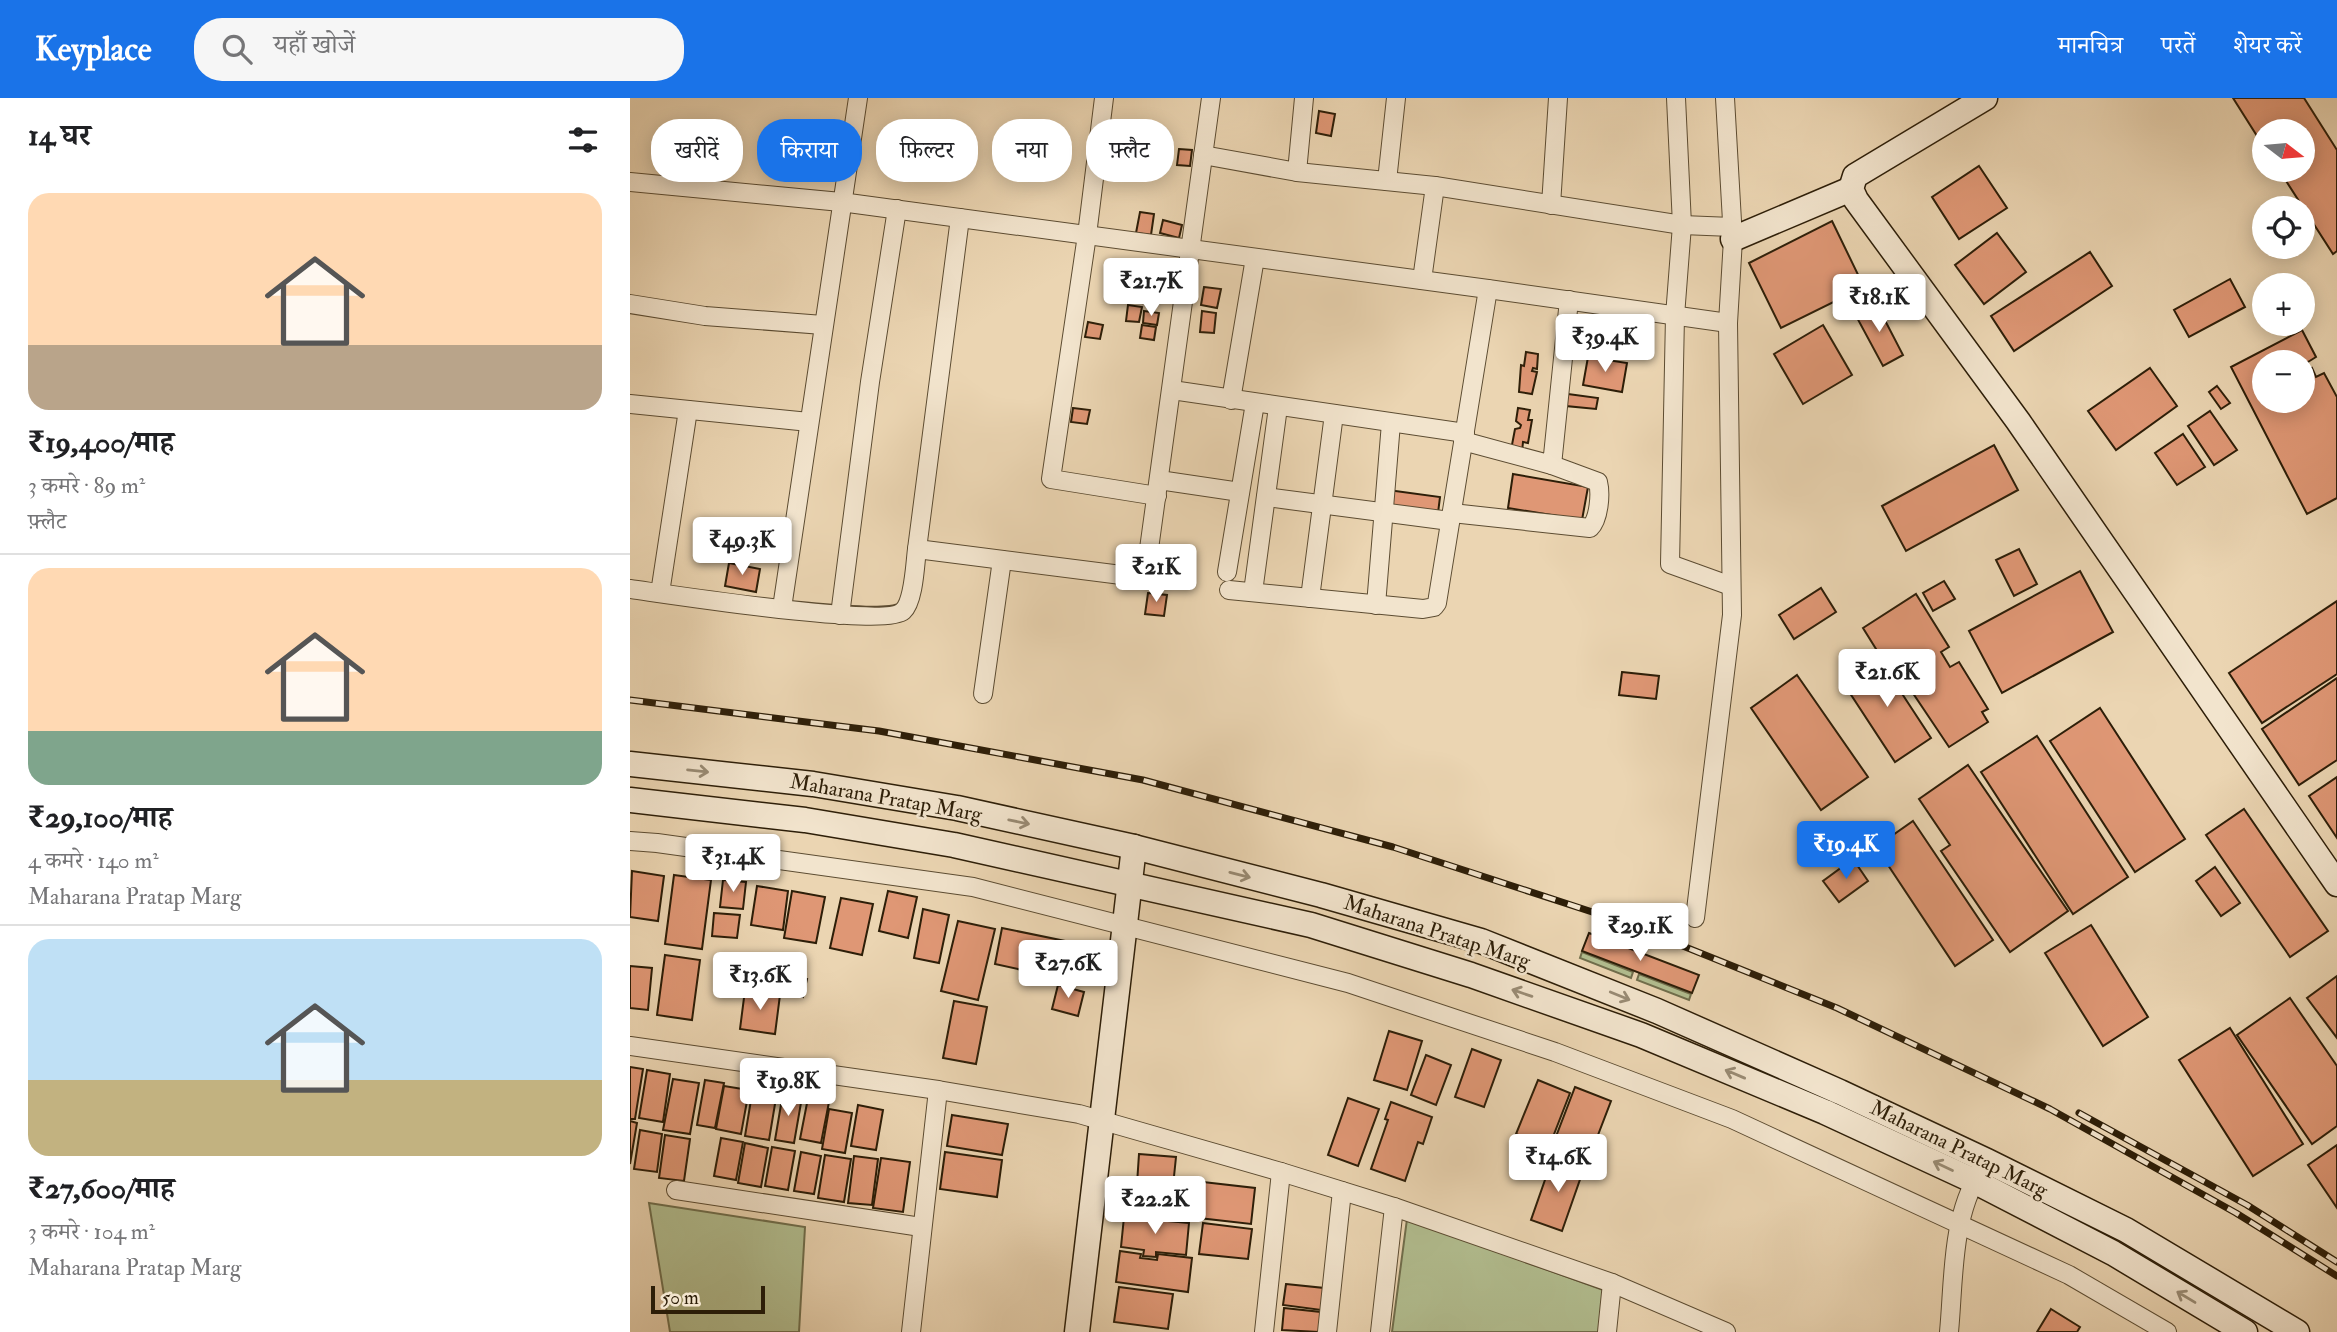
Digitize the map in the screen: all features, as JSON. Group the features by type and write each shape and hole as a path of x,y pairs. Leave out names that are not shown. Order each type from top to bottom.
{"main road":[{"path":"1985,98 1856,176 1851,188 1856,200 2018,421 2337,884"},
{"path":"1732,233 1851,188"},
{"name":"Maharana Pratap Marg","path":"630,764 813,784 957,808 1134,847 1321,895 1481,941 1682,1021 1840,1091 1980,1171 2245,1332"},
{"name":"Maharana Pratap Marg","path":"630,800 805,820 954,845 1311,925 1471,975 1641,1035 1825,1112 2126,1230 2297,1332"},
{"path":"1077,1332 1134,847"}],"street":[{"path":"782,608 858,98"},
{"path":"1104,98 1051,479 1240,492"},
{"path":"917,549 1145,578 1211,98"},
{"path":"1297,172 1304,98"},
{"path":"1387,181 1396,98"},
{"path":"1551,205 1558,98"},
{"path":"1676,98 1682,225 1675,316 1670,564 1731,586"},
{"path":"1695,918 1732,615 1728,324 1732,233 1725,98"},
{"path":"1203,155 1297,172 1435,186 1732,233"},
{"path":"630,182 897,209 1728,324"},
{"path":"1422,280 1435,186"},
{"path":"840,615 870,382 897,209"},
{"path":"630,589 840,615 886,616 902,612 910,596 917,549 960,218"},
{"path":"1231,400 1255,258"},
{"path":"1255,403 1228,581 1253,592 1423,609 1434,607 1437,603 1488,289"},
{"path":"1552,465 1569,300"},
{"path":"630,304 705,316 823,325"},
{"path":"1172,390 1391,423 1464,437 1592,479 1600,485 1596,516 1590,527 1384,512 1266,497"},
{"path":"630,404 808,422"},
{"path":"1253,592 1278,407"},
{"path":"660,593 688,410"},
{"path":"1310,598 1334,415"},
{"path":"1376,605 1391,423"},
{"path":"983,694 1002,560"},
{"path":"630,841 973,887 1348,983 1555,1052 1732,1119 2069,1275 2167,1332"},
{"path":"630,1046 938,1090 1079,1114 1394,1207 1612,1283 1726,1332"},
{"path":"911,1332 938,1090"},
{"path":"1948,1332 1959,1223 1980,1171"},
{"path":"1264,1332 1281,1172"},
{"path":"676,1190 921,1227"},
{"path":"1327,1332 1342,1191"},
{"path":"1380,1332 1394,1207"},
{"path":"1607,1332 1612,1283"}],"green space":[{"path":"1582,952 1633,972 1631,978 1580,958"},
{"path":"1639,974 1691,994 1689,1000 1637,980"},
{"path":"649,1203 805,1227 799,1332 670,1332"},
{"path":"1407,1219 1606,1291 1602,1332 1392,1332"}],"building":[{"path":"2233,98 2304,98 2337,150 2337,251 2333,254 2315,226 2315,196 2296,196 2287,182 2315,182 2315,119 2252,119 2252,128"},
{"path":"1319,111 1335,114 1331,136 1316,133"},
{"path":"1179,149 1192,150 1190,166 1177,165"},
{"path":"1979,166 2007,208 1959,239 1932,197"},
{"path":"1140,212 1154,214 1151,235 1136,233"},
{"path":"1163,220 1182,225 1179,238 1160,233"},
{"path":"1832,221 1864,287 1781,328 1749,263"},
{"path":"1997,233 2026,272 1984,304 1955,265"},
{"path":"2090,252 2112,286 2014,351 1991,316"},
{"path":"1135,261 1149,264 1147,272 1133,269"},
{"path":"1132,272 1148,276 1145,287 1129,283"},
{"path":"2230,279 2245,307 2189,337 2174,310"},
{"path":"1130,287 1144,289 1142,303 1128,300"},
{"path":"1204,287 1221,289 1217,308 1201,305"},
{"path":"1876,303 1903,355 1883,366 1855,314"},
{"path":"1128,305 1142,307 1139,322 1126,321"},
{"path":"1144,311 1159,313 1157,325 1143,323"},
{"path":"1202,311 1216,313 1214,333 1200,332"},
{"path":"1088,322 1103,325 1100,339 1085,337"},
{"path":"1142,325 1156,327 1154,340 1140,338"},
{"path":"1823,325 1852,375 1803,404 1774,354"},
{"path":"2290,336 2305,336 2312,350 2264,350"},
{"path":"1526,352 1538,354 1537,369 1533,368 1532,371 1537,372 1532,394 1519,392 1521,365 1524,366"},
{"path":"2252,356 2252,408 2231,367"},
{"path":"1588,357 1627,363 1622,392 1583,385"},
{"path":"2150,368 2177,406 2116,450 2088,411"},
{"path":"2324,373 2337,397 2337,498 2307,514 2255,413 2315,413 2315,375 2316,377"},
{"path":"2217,386 2230,403 2221,409 2209,392"},
{"path":"1568,394 1598,398 1596,409 1566,406"},
{"path":"1073,408 1090,410 1087,424 1071,422"},
{"path":"1518,408 1530,410 1528,420 1532,420 1528,443 1523,442 1522,452 1511,450 1515,429 1521,425 1516,421"},
{"path":"2210,411 2237,450 2214,465 2188,426"},
{"path":"2183,434 2205,467 2177,485 2155,453"},
{"path":"1994,445 2018,490 1906,551 1882,506"},
{"path":"1513,474 1588,487 1582,520 1508,508"},
{"path":"1388,490 1440,497 1438,513 1386,507"},
{"path":"2019,549 2037,584 2014,596 1996,560"},
{"path":"729,563 760,569 756,592 725,586"},
{"path":"2080,571 2113,632 2002,693 1969,631"},
{"path":"1944,581 1955,599 1933,611 1923,593"},
{"path":"1821,588 1836,612 1794,639 1779,615"},
{"path":"1148,593 1167,595 1164,616 1145,614"},
{"path":"1916,594 1949,647 1941,652 1950,667 1959,662 1988,709 1982,712 1988,722 1949,747 1902,677 1896,681 1863,628"},
{"path":"2337,601 2337,674 2262,723 2229,673"},
{"path":"1878,657 1931,738 1895,762 1842,681"},
{"path":"1622,672 1659,676 1656,699 1619,695"},
{"path":"1797,675 1868,777 1821,810 1751,708"},
{"path":"2337,678 2337,760 2299,785 2262,729"},
{"path":"2100,708 2185,839 2135,872 2050,741"},
{"path":"2037,736 2128,877 2073,914 1981,772"},
{"path":"1968,765 2068,911 2010,952 1941,851 1950,845 1919,799"},
{"path":"2337,777 2337,838 2309,796"},
{"path":"2244,809 2328,931 2290,957 2206,835"},
{"path":"1913,821 1993,940 1955,966 1876,847"},
{"path":"1853,859 1868,881 1839,902 1823,881"},
{"path":"2215,867 2240,903 2221,916 2196,881"},
{"path":"632,871 664,876 658,921 630,917"},
{"path":"674,875 711,880 702,949 665,944"},
{"path":"723,880 746,882 743,909 720,907"},
{"path":"757,886 788,891 783,930 751,925"},
{"path":"792,891 825,897 816,943 784,938"},
{"path":"888,891 917,897 908,938 879,931"},
{"path":"841,898 873,904 862,955 830,948"},
{"path":"923,909 949,915 939,963 914,958"},
{"path":"714,913 740,915 737,938 712,936"},
{"path":"958,921 995,929 978,1000 941,991"},
{"path":"2091,925 2148,1017 2103,1046 2045,953"},
{"path":"1002,928 1080,944 1072,981 995,964"},
{"path":"1589,933 1699,975 1692,993 1582,951"},
{"path":"749,954 774,959 768,990 743,985"},
{"path":"665,955 700,960 692,1020 657,1015"},
{"path":"630,966 652,968 648,1010 630,1008"},
{"path":"787,975 807,979 803,997 783,993"},
{"path":"2337,976 2337,1038 2307,998"},
{"path":"1058,985 1084,992 1078,1016 1052,1009"},
{"path":"745,990 780,995 775,1034 740,1029"},
{"path":"2290,998 2337,1066 2337,1126 2312,1144 2237,1035"},
{"path":"954,1001 987,1007 976,1064 943,1058"},
{"path":"2230,1028 2303,1144 2253,1176 2179,1060"},
{"path":"1389,1031 1422,1041 1407,1090 1374,1080"},
{"path":"1472,1049 1501,1060 1484,1107 1455,1097"},
{"path":"1426,1055 1451,1065 1436,1105 1411,1095"},
{"path":"630,1067 643,1069 635,1119 630,1119"},
{"path":"647,1070 670,1074 663,1122 639,1118"},
{"path":"673,1079 699,1083 690,1134 663,1130"},
{"path":"705,1080 724,1083 715,1128 697,1125"},
{"path":"1538,1080 1570,1093 1549,1147 1516,1134"},
{"path":"724,1086 749,1090 741,1134 716,1129"},
{"path":"1575,1087 1611,1101 1588,1161 1552,1147"},
{"path":"753,1088 777,1092 769,1140 745,1136"},
{"path":"783,1093 802,1097 794,1143 775,1140"},
{"path":"808,1098 829,1102 821,1143 800,1139"},
{"path":"1348,1098 1379,1109 1358,1166 1328,1155"},
{"path":"1391,1102 1432,1117 1423,1144 1418,1142 1405,1181 1371,1169 1388,1120 1385,1119"},
{"path":"858,1105 883,1110 876,1150 851,1146"},
{"path":"829,1109 852,1113 845,1153 822,1149"},
{"path":"952,1115 1008,1124 1002,1155 947,1146"},
{"path":"630,1121 637,1123 630,1164"},
{"path":"640,1130 662,1134 657,1172 634,1169"},
{"path":"665,1135 690,1139 684,1181 659,1178"},
{"path":"721,1138 743,1142 736,1180 714,1176"},
{"path":"745,1143 768,1148 761,1187 738,1183"},
{"path":"2337,1145 2337,1208 2308,1165"},
{"path":"772,1147 795,1151 788,1190 765,1186"},
{"path":"801,1152 821,1156 814,1194 794,1191"},
{"path":"945,1152 1002,1160 997,1197 940,1189"},
{"path":"1139,1154 1176,1157 1173,1186 1137,1184"},
{"path":"825,1155 851,1159 844,1202 818,1198"},
{"path":"854,1156 878,1159 872,1205 848,1203"},
{"path":"1553,1157 1584,1168 1562,1231 1531,1220"},
{"path":"881,1158 910,1162 903,1212 873,1208"},
{"path":"1203,1182 1255,1188 1251,1224 1199,1218"},
{"path":"1134,1190 1173,1192 1172,1213 1133,1210"},
{"path":"1124,1217 1189,1223 1186,1255 1156,1252 1156,1257 1143,1256 1144,1250 1121,1247"},
{"path":"1203,1223 1252,1229 1248,1259 1199,1254"},
{"path":"1120,1251 1157,1260 1158,1254 1192,1258 1188,1292 1116,1282"},
{"path":"1286,1284 1324,1288 1321,1310 1283,1305"},
{"path":"1119,1287 1173,1294 1168,1329 1114,1322"},
{"path":"1284,1308 1321,1312 1319,1332 1282,1330"},
{"path":"2051,1309 2080,1327 2077,1332 2037,1332"}],"railway":[{"path":"630,700 879,731 1143,780 1393,847 1623,922 1837,1008 2050,1109 2236,1213 2337,1276"},
{"path":"2079,1113 2247,1205 2337,1262"}]}
